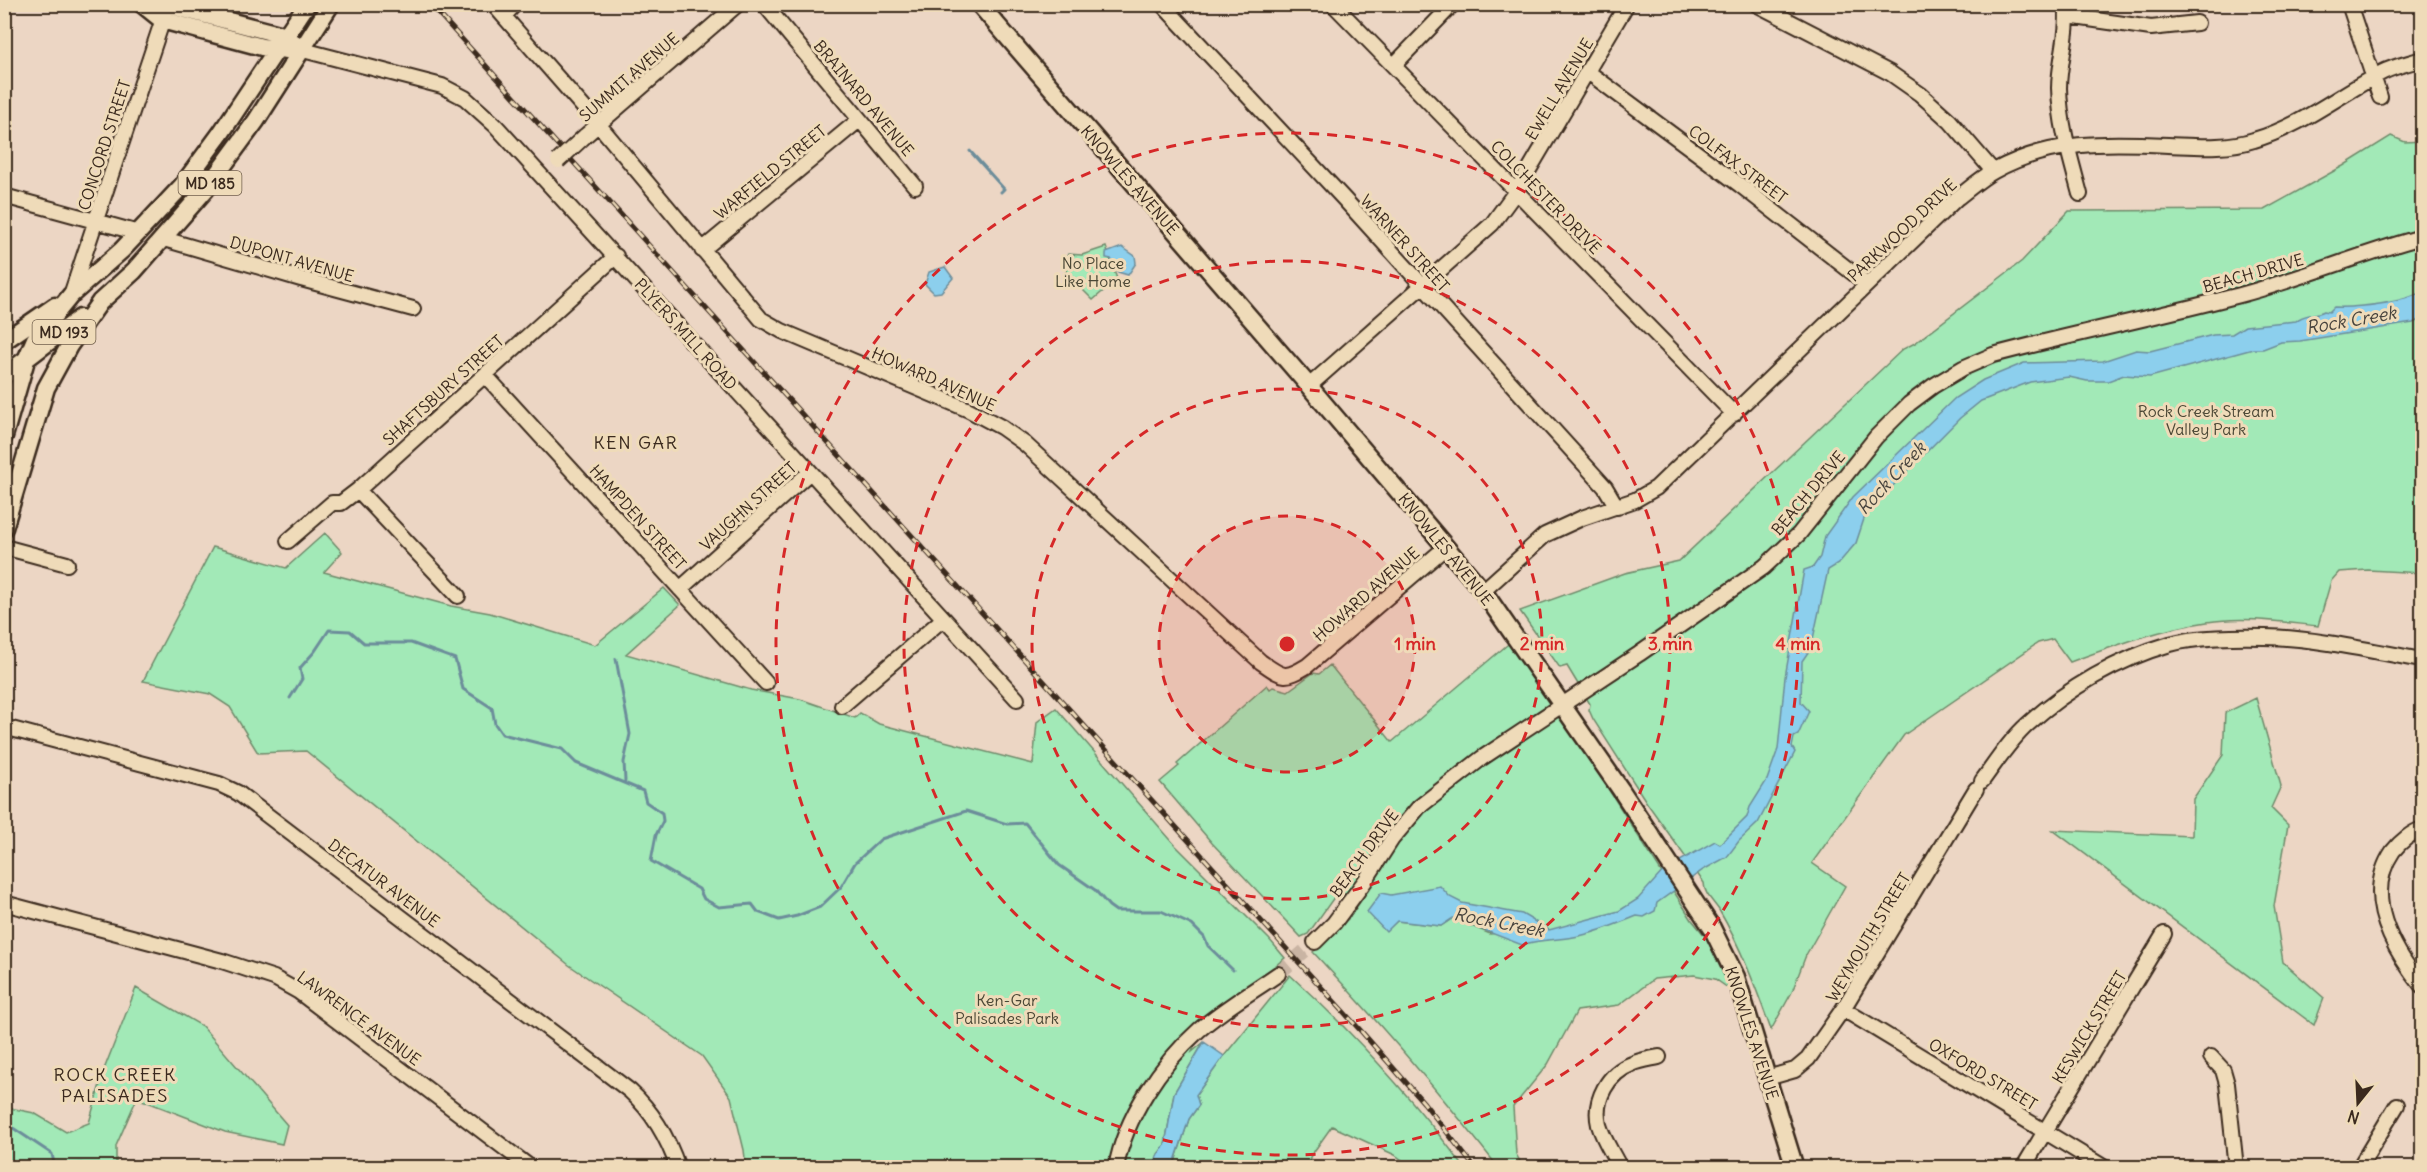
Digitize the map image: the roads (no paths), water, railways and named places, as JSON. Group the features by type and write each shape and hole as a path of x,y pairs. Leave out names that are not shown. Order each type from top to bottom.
{"main road":[{"name":"PLYERS MILL ROAD","path":"143,4 165,13 303,50"},
{"name":"MD 185","path":"4,436 26,360 35,339 71,296 139,233 182,186 307,4"},
{"name":"MD 185","path":"4,528 46,388 69,346 100,302 134,271 206,189 244,138 331,4"},
{"name":"KNOWLES AVENUE","path":"979,4 1483,591 1712,928 1736,977 1795,1167"},
{"name":"MD 193","path":"4,341 71,296"},
{"name":"MD 193","path":"4,375 100,302"}],"street":[{"name":"HOWARD AVENUE","path":"493,4 599,125 761,319 782,331 969,410 1001,427 1025,444 1261,662 1282,676 1291,676 1307,666 1446,547"},
{"path":"504,16 515,4"},
{"name":"SUMMIT AVENUE","path":"543,175 738,4"},
{"name":"BRAINARD AVENUE","path":"764,4 915,186"},
{"name":"WARNER STREET","path":"1162,4 1345,200 1605,487 1617,507"},
{"name":"COLCHESTER DRIVE","path":"1333,4 1734,414"},
{"path":"1394,65 1453,4"},
{"name":"EWELL AVENUE","path":"1309,386 1492,224 1517,190 1627,4"},
{"path":"1756,4 1890,73 1913,89 1950,121 1993,171"},
{"path":"2349,4 2380,98"},
{"path":"2080,194 2062,120 2059,89 2060,59 2067,10 2151,28 2197,23"},
{"name":"CONCORD STREET","path":"71,296 165,13"},
{"name":"PLYERS MILL ROAD","path":"303,50 442,86 471,103 543,175 1017,699"},
{"name":"PARKWOOD DRIVE","path":"1483,591 1545,535 1582,518 1617,507 1656,488 1957,198 1993,171 2030,155 2068,145 2112,142 2216,146 2252,141 2298,123 2385,71 2422,59"},
{"name":"COLFAX STREET","path":"1588,72 1740,185 1867,284"},
{"name":"WARFIELD STREET","path":"702,249 859,120"},
{"path":"4,196 139,233"},
{"name":"BEACH DRIVE","path":"1315,942 1334,923 1365,881 1392,838 1419,807 1482,758 1562,706 1764,567 1799,534 1876,437 1909,404 1933,386 1963,368 1993,355 2232,297 2300,278 2378,249 2422,237"},
{"name":"DUPONT AVENUE","path":"164,239 413,309"},
{"name":"SHAFTSBURY STREET","path":"288,541 332,503 341,503 358,490 616,256"},
{"name":"HAMPDEN STREET","path":"485,375 766,683"},
{"name":"VAUGHN STREET","path":"680,589 810,472"},
{"path":"358,490 370,500 458,596"},
{"path":"4,547 67,564"},
{"path":"842,706 943,619"},
{"name":"WEYMOUTH STREET","path":"1767,1078 1795,1070 1802,1065 1843,1009 1979,785 2027,725 2075,686 2117,665 2171,644 2223,638 2265,637 2304,640 2422,660"},
{"name":"DECATUR AVENUE","path":"4,727 219,784 238,793 630,1091 645,1104 661,1127 678,1167"},
{"path":"2422,829 2396,847 2386,861 2381,874 2379,901 2383,920 2397,948 2422,986"},
{"name":"LAWRENCE AVENUE","path":"4,903 222,961 274,978 299,992 531,1167"},
{"name":"KESWICK STREET","path":"2023,1167 2164,934"},
{"path":"1116,1167 1124,1138 1146,1095 1176,1054 1199,1030 1278,974"},
{"name":"OXFORD STREET","path":"1843,1009 2105,1167"},
{"path":"1620,1167 1599,1127 1600,1100 1605,1087 1617,1072 1632,1064 1659,1057"},
{"path":"2211,1057 2223,1070 2227,1084 2236,1167"},
{"path":"2359,1167 2397,1105"}],"water":[{"path":"1122,247 1135,256 1136,263 1128,275 1118,272 1111,259 1106,258 1106,253"},
{"path":"945,267 953,278 941,292 934,293 925,284 929,272"},
{"name":"Rock Creek","path":"2422,292 2422,314 2413,323 2281,342 2263,349 2253,349 2150,377 2124,375 2108,381 2087,381 2069,377 2030,382 1981,401 1960,418 1866,513 1856,543 1838,564 1828,570 1811,648 1802,661 1801,702 1809,711 1798,735 1794,737 1792,747 1795,752 1758,823 1739,841 1727,857 1703,870 1657,903 1655,911 1644,917 1637,916 1590,933 1522,945 1453,918 1441,926 1397,921 1386,932 1367,912 1381,893 1391,895 1440,886 1450,897 1462,903 1522,914 1549,930 1619,911 1638,899 1664,870 1715,841 1720,844 1747,817 1750,807 1767,780 1778,749 1785,677 1804,570 1813,567 1820,557 1825,536 1853,497 1955,398 1983,380 2024,363 2103,361 2136,350 2150,351 2213,335 2232,334 2245,326 2296,321 2299,318 2324,311 2329,312 2334,307 2380,304"},
{"path":"1204,1042 1224,1056 1196,1095 1199,1105 1189,1119 1173,1167 1154,1167 1157,1156 1165,1145 1174,1093"}],"waterway":[{"path":"970,151 1004,189 1001,192"},
{"path":"290,698 302,679 300,668 329,630 350,631 364,643 411,643 455,659 463,689 492,708 495,724 502,734 562,749 576,763 643,791 646,802 662,813 663,821 656,835 651,861 699,889 704,899 719,907 752,904 758,912 779,920 797,916 820,907 841,887 855,863 881,839 966,811 1007,824 1025,823 1059,865 1095,890 1116,911 1161,911 1192,925 1204,937 1208,946 1233,970"},
{"path":"616,659 630,734 624,762 625,781"},
{"path":"4,1122 52,1154 55,1168"},
{"path":"68,1168 69,1165 81,1164 95,1168"}],"tunnel":[{"path":"1278,974 1315,942"}],"railway":[{"path":"430,4 1361,1031 1424,1103 1475,1168"}],"district":[{"name":"KEN GAR","path":"636,442"},
{"name":"ROCK CREEK PALISADES","path":"115,1084"}],"park label":[{"name":"No Place Like Home","path":"1093,272"},
{"name":"Rock Creek Stream Valley Park","path":"2206,420"},
{"name":"Ken-Gar Palisades Park","path":"1007,1009"}]}
